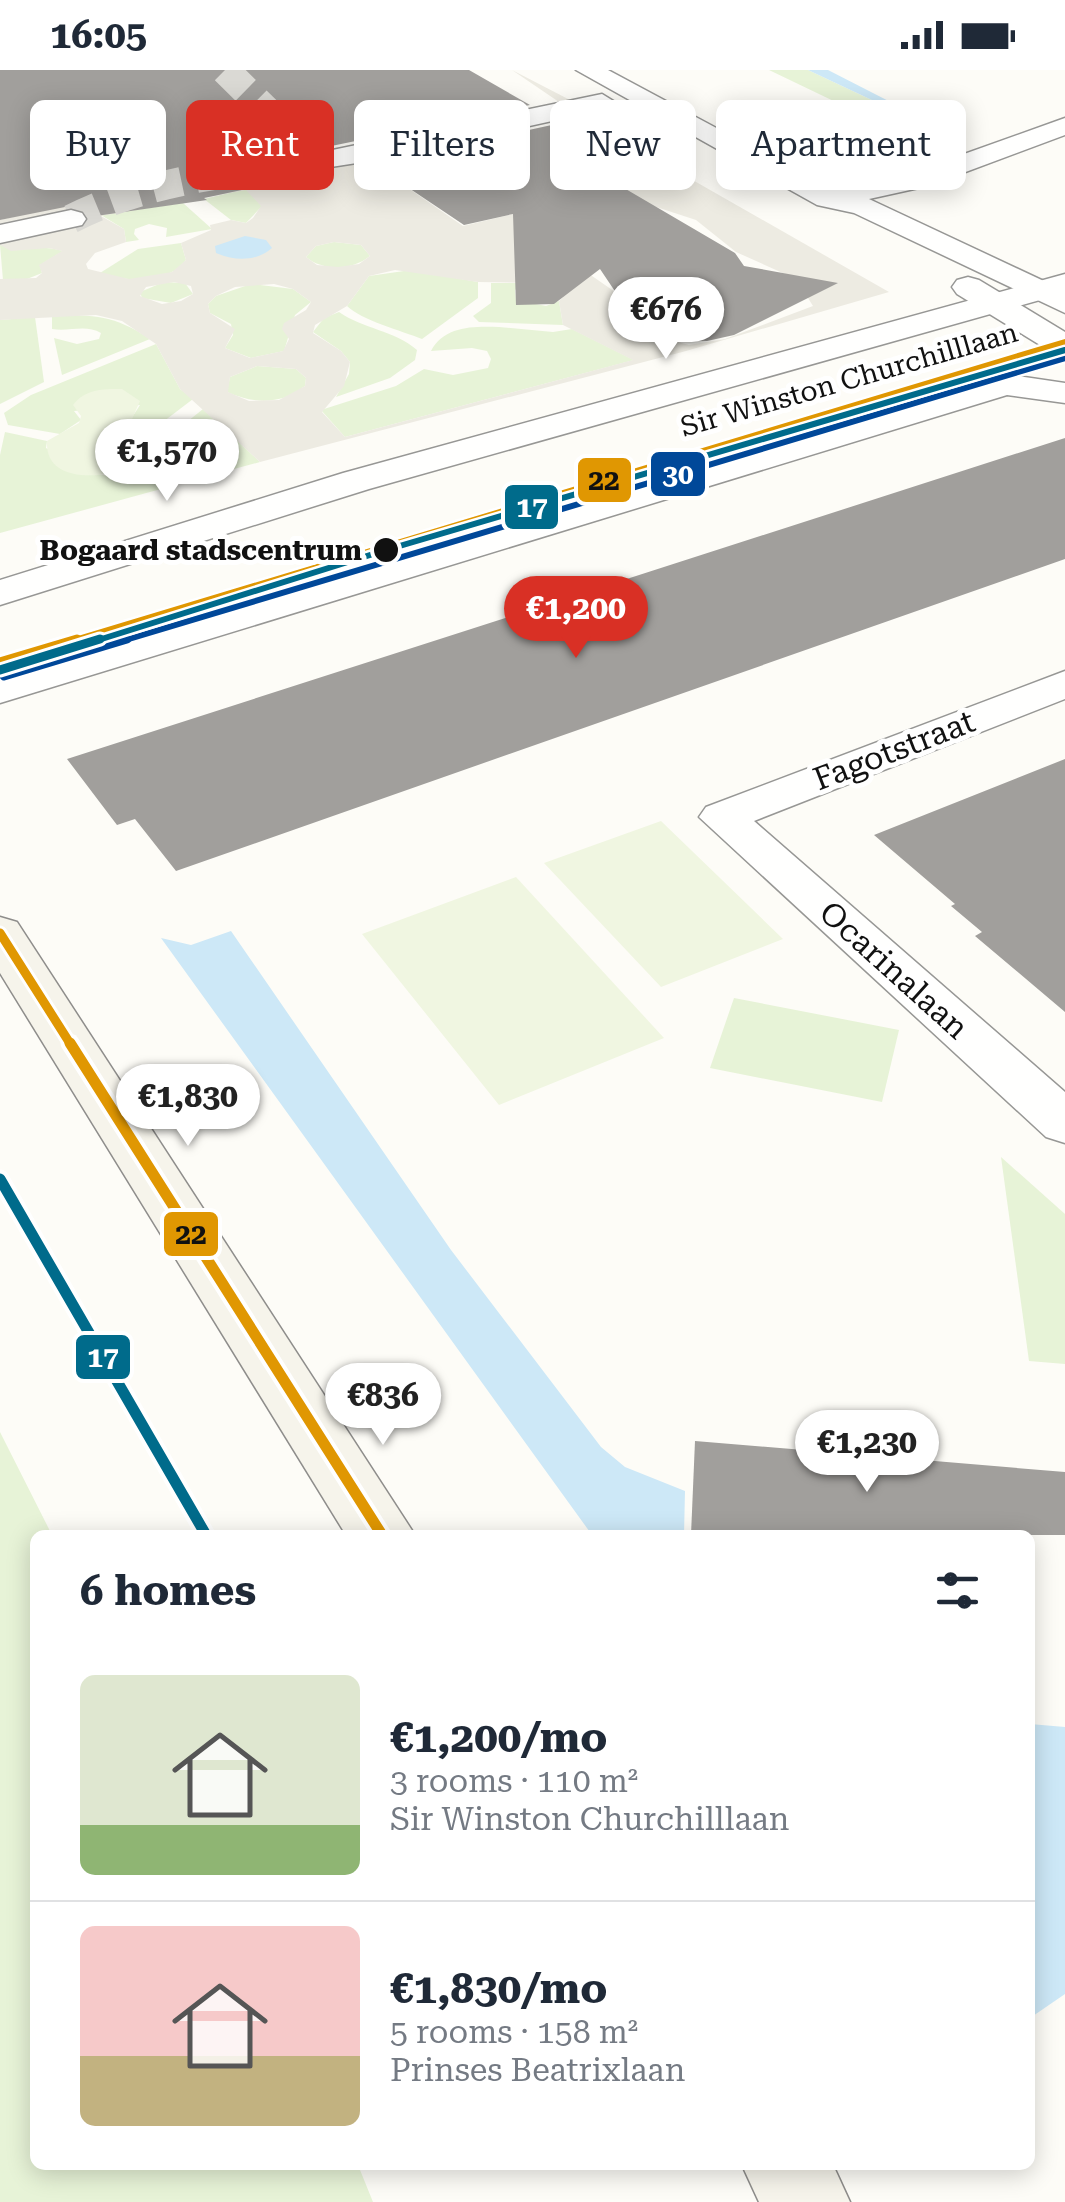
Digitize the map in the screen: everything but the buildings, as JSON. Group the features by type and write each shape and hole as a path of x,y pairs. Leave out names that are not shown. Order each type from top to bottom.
{"main road":[{"path":"0,933 379,1530"},
{"path":"787,2170 808,2202"}],"street":[{"path":"588,70 826,199 863,206 1057,292"},
{"path":"334,159 550,114"},
{"path":"826,199 918,180 1065,126"},
{"path":"826,199 840,217 994,304 1047,322 1065,346"},
{"path":"0,234 71,218"},
{"name":"Sir Winston Churchilllaan","path":"0,593 356,481 994,304 1057,292"},
{"name":"Sir Winston Churchilllaan","path":"0,627 384,506 1047,322"},
{"name":"Sir Winston Churchilllaan","path":"0,690 1005,384 1065,393"},
{"name":"Fagotstraat","path":"722,817 1065,684"},
{"name":"Ocarinalaan","path":"722,817 1065,1122"}],"green space":[{"path":"769,70 808,70 872,100 832,100"},
{"path":"247,190 262,206 246,223 231,220 204,199"},
{"path":"183,203 212,229 166,237 167,228 149,224 135,229 139,240 126,242 124,229 101,215"},
{"path":"334,242 361,245 370,256 338,267 321,265 306,257 316,246"},
{"path":"181,243 186,260 168,274 134,279 100,273 138,249"},
{"path":"0,245 63,251 40,265 42,273 22,281 3,280"},
{"path":"411,270 478,282 478,298 422,339 347,306 369,276"},
{"path":"164,282 185,283 193,294 171,303 142,298 140,292"},
{"path":"491,283 523,283 515,290 516,300 546,306 559,301 563,325 479,322 473,316 491,303"},
{"path":"251,284 293,289 311,302 295,315 284,351 251,358 225,348 233,335 231,324 210,313 208,304 216,296"},
{"path":"339,312 408,343 417,350 415,360 390,378 336,397 349,374 350,362 313,332 324,318"},
{"path":"52,315 104,318 150,339 62,375 54,338 77,344 99,339 101,333 89,329 52,329"},
{"path":"35,317 44,382 0,404 0,320"},
{"path":"499,327 553,332 572,329 634,360 345,437 321,410 396,386 424,369 453,375 488,368 491,359 487,351 431,351 451,332"},
{"path":"156,344 180,389 193,399 151,431 131,419 140,405 74,411 81,420 60,434 8,425 4,413 31,395"},
{"path":"257,366 296,369 306,378 305,386 286,397 267,401 227,392 230,377"},
{"path":"122,389 140,401 132,419 167,438 166,454 116,473 76,474 61,469 50,458 47,441 79,423 81,416 73,405 89,393"},
{"path":"203,409 260,462 0,533 0,455 5,432 47,441 46,448 79,466 118,476 148,466 166,454 167,438"},
{"path":"661,821 783,939 661,987 544,863"},
{"path":"516,877 664,1038 499,1105 362,934"},
{"path":"734,998 899,1030 882,1102 710,1068"},
{"path":"1001,1157 1065,1214 1065,1364 1029,1361"},
{"path":"0,1432 49,1530 30,1530 30,2170 360,2170 373,2202 0,2202"}],"shaded area":[{"path":"512,70 570,100 556,100"},
{"path":"550,104 550,120 530,125 530,108"},
{"path":"354,146 354,190 411,190 463,226 615,190 696,190 696,182 889,292 686,351 260,462 180,389 156,344 122,321 96,315 0,320 0,279 36,278 42,273 39,265 62,251 11,251 0,245 0,220 128,190 166,190 166,181 186,176 186,190 246,190 334,190 334,150","holes":["246,190 261,206 246,223 231,220 210,225 211,230 181,243 186,260 172,272 129,279 88,269 86,264 95,253 126,242 124,229 101,216","638,201 696,220 736,252 796,279 813,306 725,339 689,345 638,331 628,318 631,303 582,269","334,242 361,245 370,256 359,264 317,265 306,257 316,246","395,270 478,282 541,283 563,297 559,301 563,325 633,360 345,437 322,412 344,386 350,362 341,351 313,333 315,325 347,306 369,276","174,282 191,286 193,294 162,304 140,296 146,287","274,284 293,289 311,302 306,310 284,323 282,329 289,339 283,351 250,358 225,348 235,329 210,313 208,304 235,287","257,366 296,369 306,378 305,386 279,400 249,401 228,392 230,377"]}],"water":[{"path":"808,70 828,70 887,100 872,100"},
{"path":"245,236 266,240 272,248 245,259 216,253 215,246"},
{"path":"231,931 451,1250 601,1447 625,1467 685,1491 684,1530 588,1530 161,938 191,945"},
{"path":"1035,1724 1065,1727 1065,1994 1035,2015"}],"tunnel":[{"path":"71,219 160,186 318,161 225,70"}],"transit line":[{"name":"22","path":"0,662 1065,342"},
{"name":"17","path":"0,670 386,550 1065,350"},
{"name":"30","path":"4,676 1065,358"},
{"name":"22","path":"0,933 379,1530"},
{"name":"17","path":"0,1179 203,1530"}],"place":[{"name":"Bogaard stadscentrum","path":"386,550"}]}
